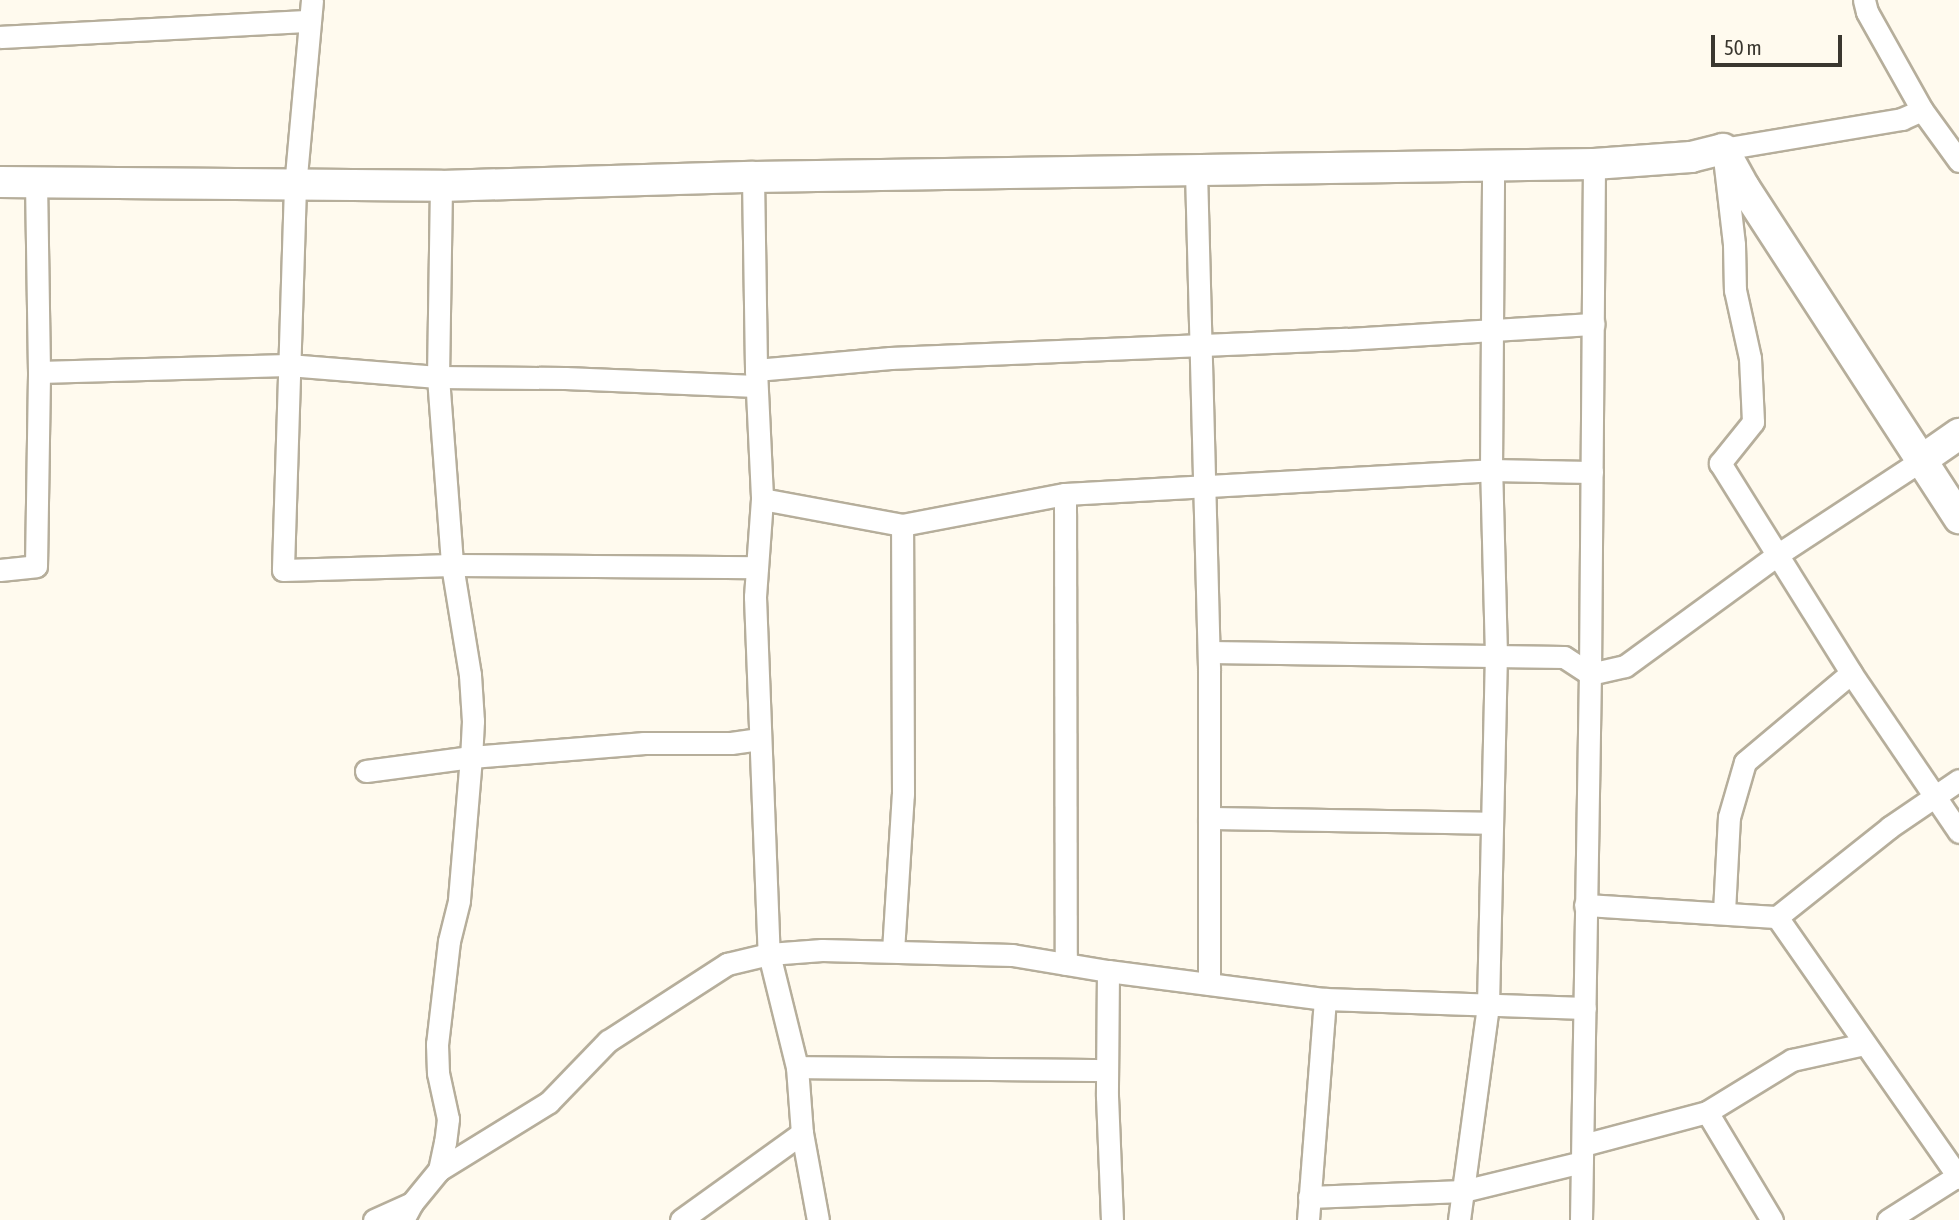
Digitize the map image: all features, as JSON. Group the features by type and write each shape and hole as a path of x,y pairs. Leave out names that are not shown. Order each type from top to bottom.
{"street":[{"path":"1864,0 1867,12 1922,110 1959,161"},
{"path":"0,37 311,10 295,186 283,570 452,565 757,567"},
{"path":"0,183 441,186 753,177 1594,164 1691,157 1723,149 1902,119 1922,110"},
{"path":"1723,149 1744,187 1959,518"},
{"path":"1723,149 1734,244 1735,290 1750,358 1753,422 1720,463 1851,673 1959,832"},
{"path":"1459,1220 1488,1004 1496,655 1491,470 1493,164"},
{"path":"1581,1220 1590,674 1594,164"},
{"path":"1196,171 1209,652 1209,984"},
{"path":"753,177 756,378 762,499 757,567 758,739 769,954 797,1067 802,1133 818,1220"},
{"path":"0,570 36,566 36,182"},
{"path":"439,1170 448,1119 438,1073 436,1044 449,941 458,901 473,721 470,674 452,565 439,377 441,186"},
{"path":"38,372 288,365 439,377 756,378 890,358 1594,324"},
{"path":"1209,652 1564,657 1590,674 1625,666 1777,555 1959,434"},
{"path":"762,499 902,525 1065,494 1491,470 1592,472"},
{"path":"1065,494 1066,964"},
{"path":"893,951 903,794 902,525"},
{"path":"1724,912 1729,817 1745,762 1851,673"},
{"path":"366,771 471,757 644,743 731,743 758,739"},
{"path":"1586,905 1777,917 1890,827 1959,780"},
{"path":"1209,818 1492,823"},
{"path":"1777,917 1958,1177 1888,1220"},
{"path":"373,1220 407,1212 439,1170 549,1102 608,1041 727,964 769,954 822,950 1012,955 1108,971 1325,999 1585,1008"},
{"path":"1108,971 1107,1070 1112,1220"},
{"path":"1308,1220 1325,999"},
{"path":"1309,1197 1463,1191 1707,1112 1792,1060 1864,1044"},
{"path":"797,1067 1107,1070"},
{"path":"1707,1112 1772,1220"},
{"path":"681,1220 802,1133"}]}
